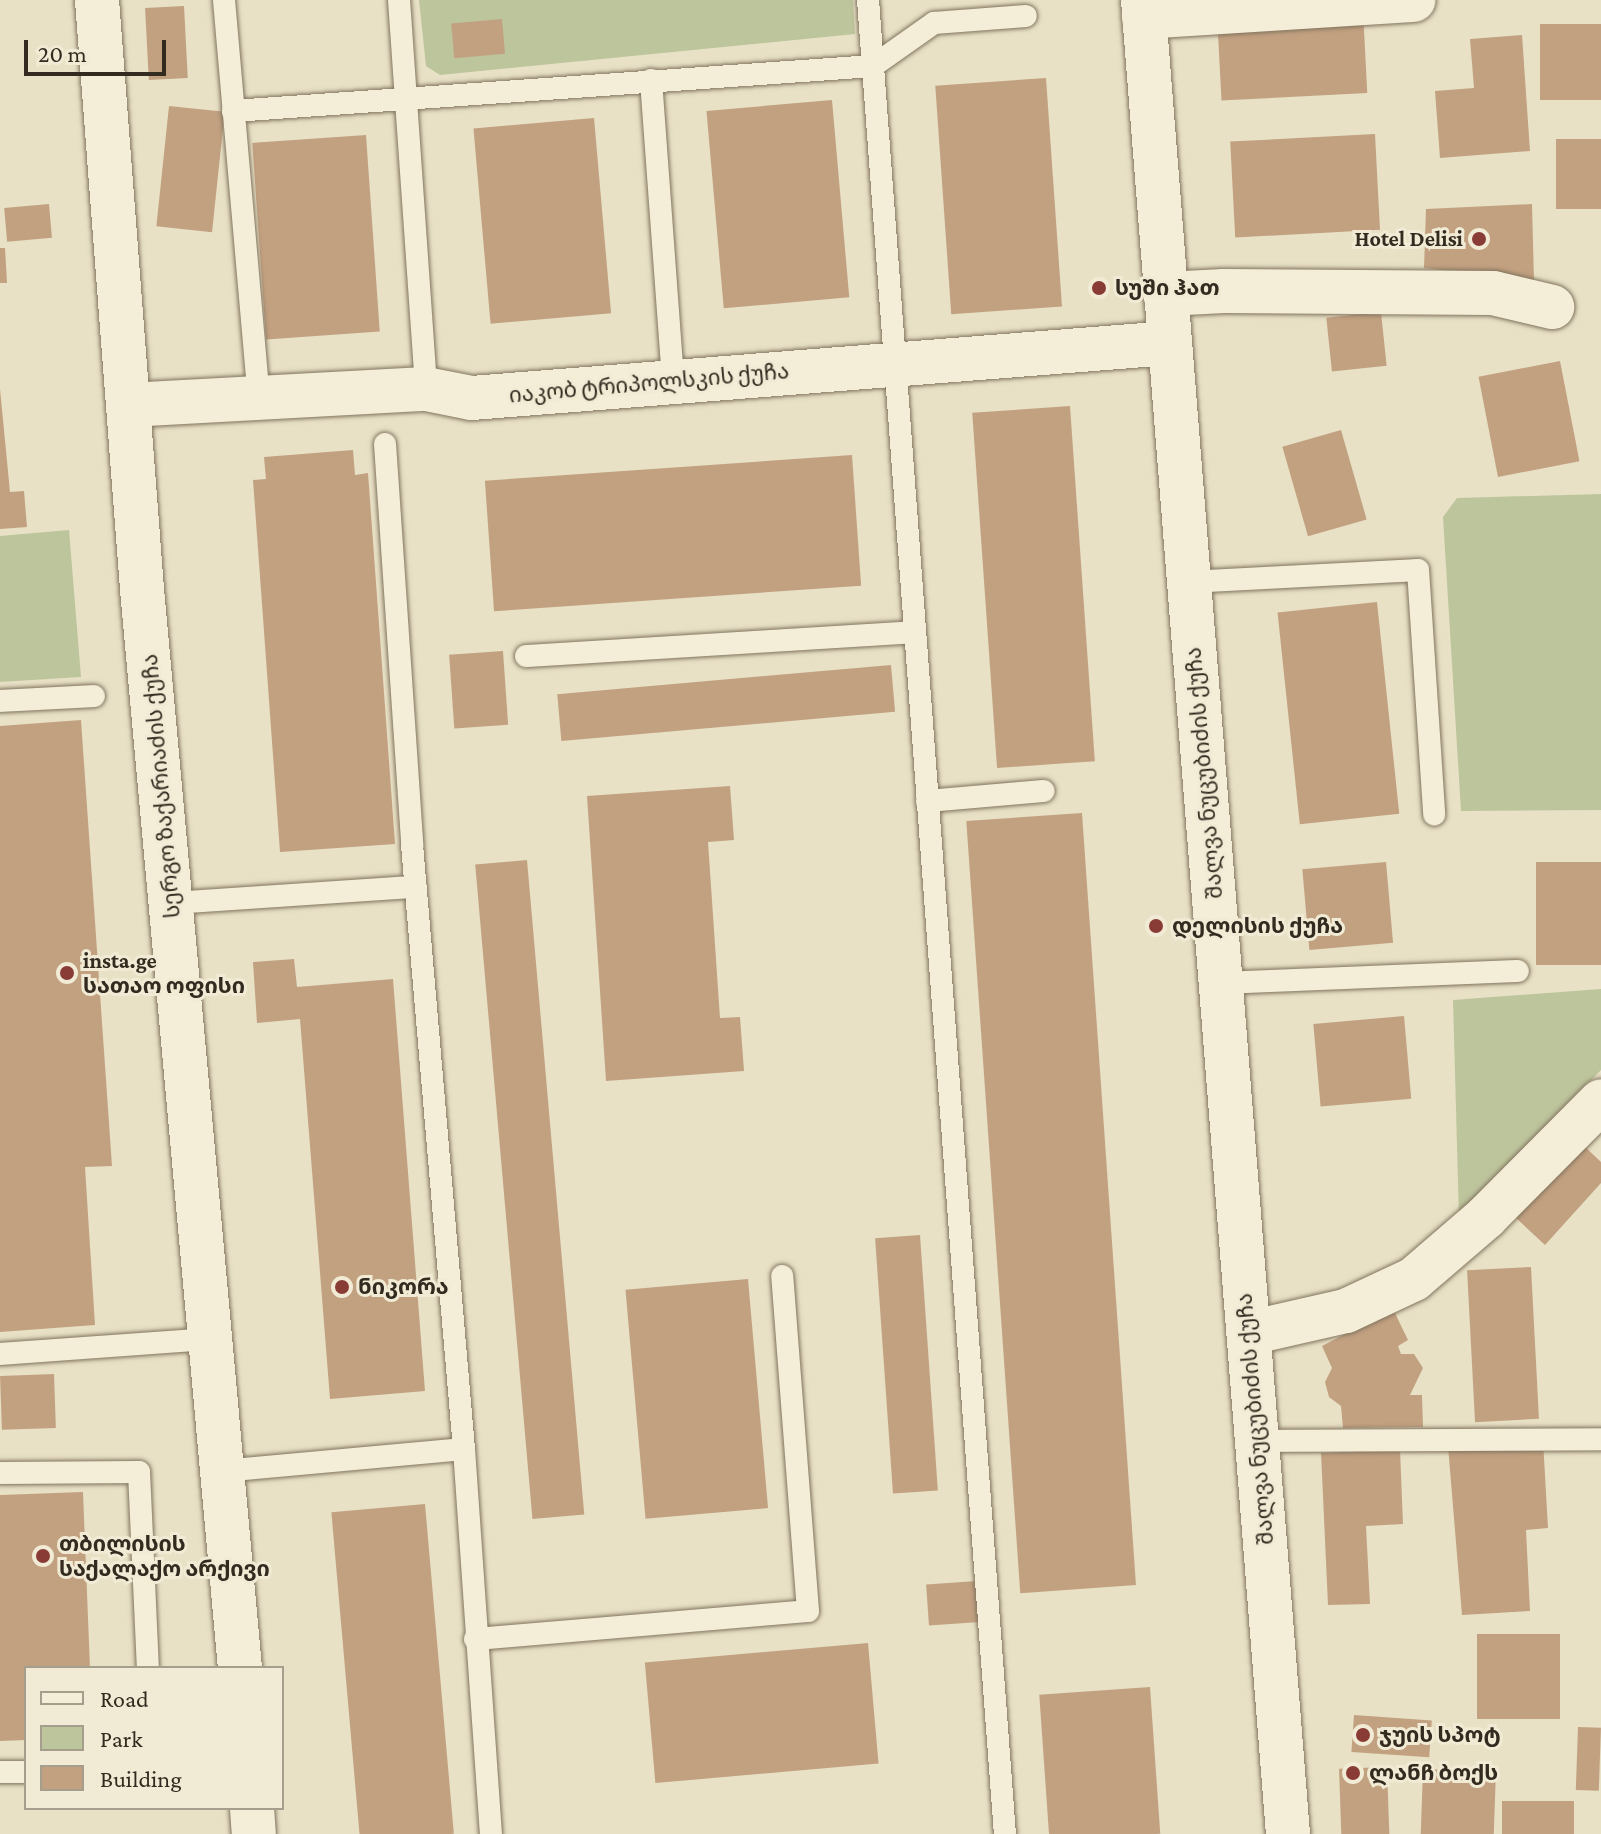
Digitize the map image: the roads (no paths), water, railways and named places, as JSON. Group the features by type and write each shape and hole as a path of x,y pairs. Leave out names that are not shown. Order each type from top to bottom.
{"street":[{"name":"სერგო ზაქარიაძის ქუჩა","path":"97,0 128,405 240,1666"},
{"path":"1143,8 1413,0"},
{"name":"შალვა ნუცუბიძის ქუჩა","path":"1143,8 1288,1834"},
{"path":"1165,294 1224,291 1493,293 1552,307"},
{"name":"იაკობ ტრიპოლსკის ქუჩა","path":"128,405 426,389 472,398 1170,343"},
{"path":"1249,1333 1346,1311 1414,1279 1486,1217 1601,1101"},
{"path":"252,1810 254,1834"}],"lane":[{"path":"224,0 259,397"},
{"path":"399,0 426,389"},
{"path":"868,0 1005,1834"},
{"path":"233,111 873,66 934,23 1026,16"},
{"path":"651,80 673,381"},
{"path":"385,444 415,887 464,1449 491,1834"},
{"path":"1189,582 1418,570 1434,814"},
{"path":"526,656 914,632"},
{"path":"0,701 94,696"},
{"path":"927,801 1044,791"},
{"path":"172,903 415,887"},
{"path":"1220,983 1518,971"},
{"path":"475,1639 808,1611 782,1276"},
{"path":"0,1354 210,1339"},
{"path":"1257,1441 1601,1439"},
{"path":"222,1471 464,1449"},
{"path":"0,1473 139,1472 148,1666"},
{"path":"0,1772 24,1772"}],"place":[{"name":"Hotel Delisi","path":"1479,239"},
{"name":"სუში ჰათ","path":"1099,288"},
{"name":"დელისის ქუჩა","path":"1156,926"},
{"name":"insta.ge სათაო ოფისი","path":"67,973"},
{"name":"ნიკორა","path":"342,1287"},
{"name":"თბილისის საქალაქო არქივი","path":"43,1556"},
{"name":"ჯუის სპოტ","path":"1363,1735"},
{"name":"ლანჩ ბოქს","path":"1353,1773"}]}
